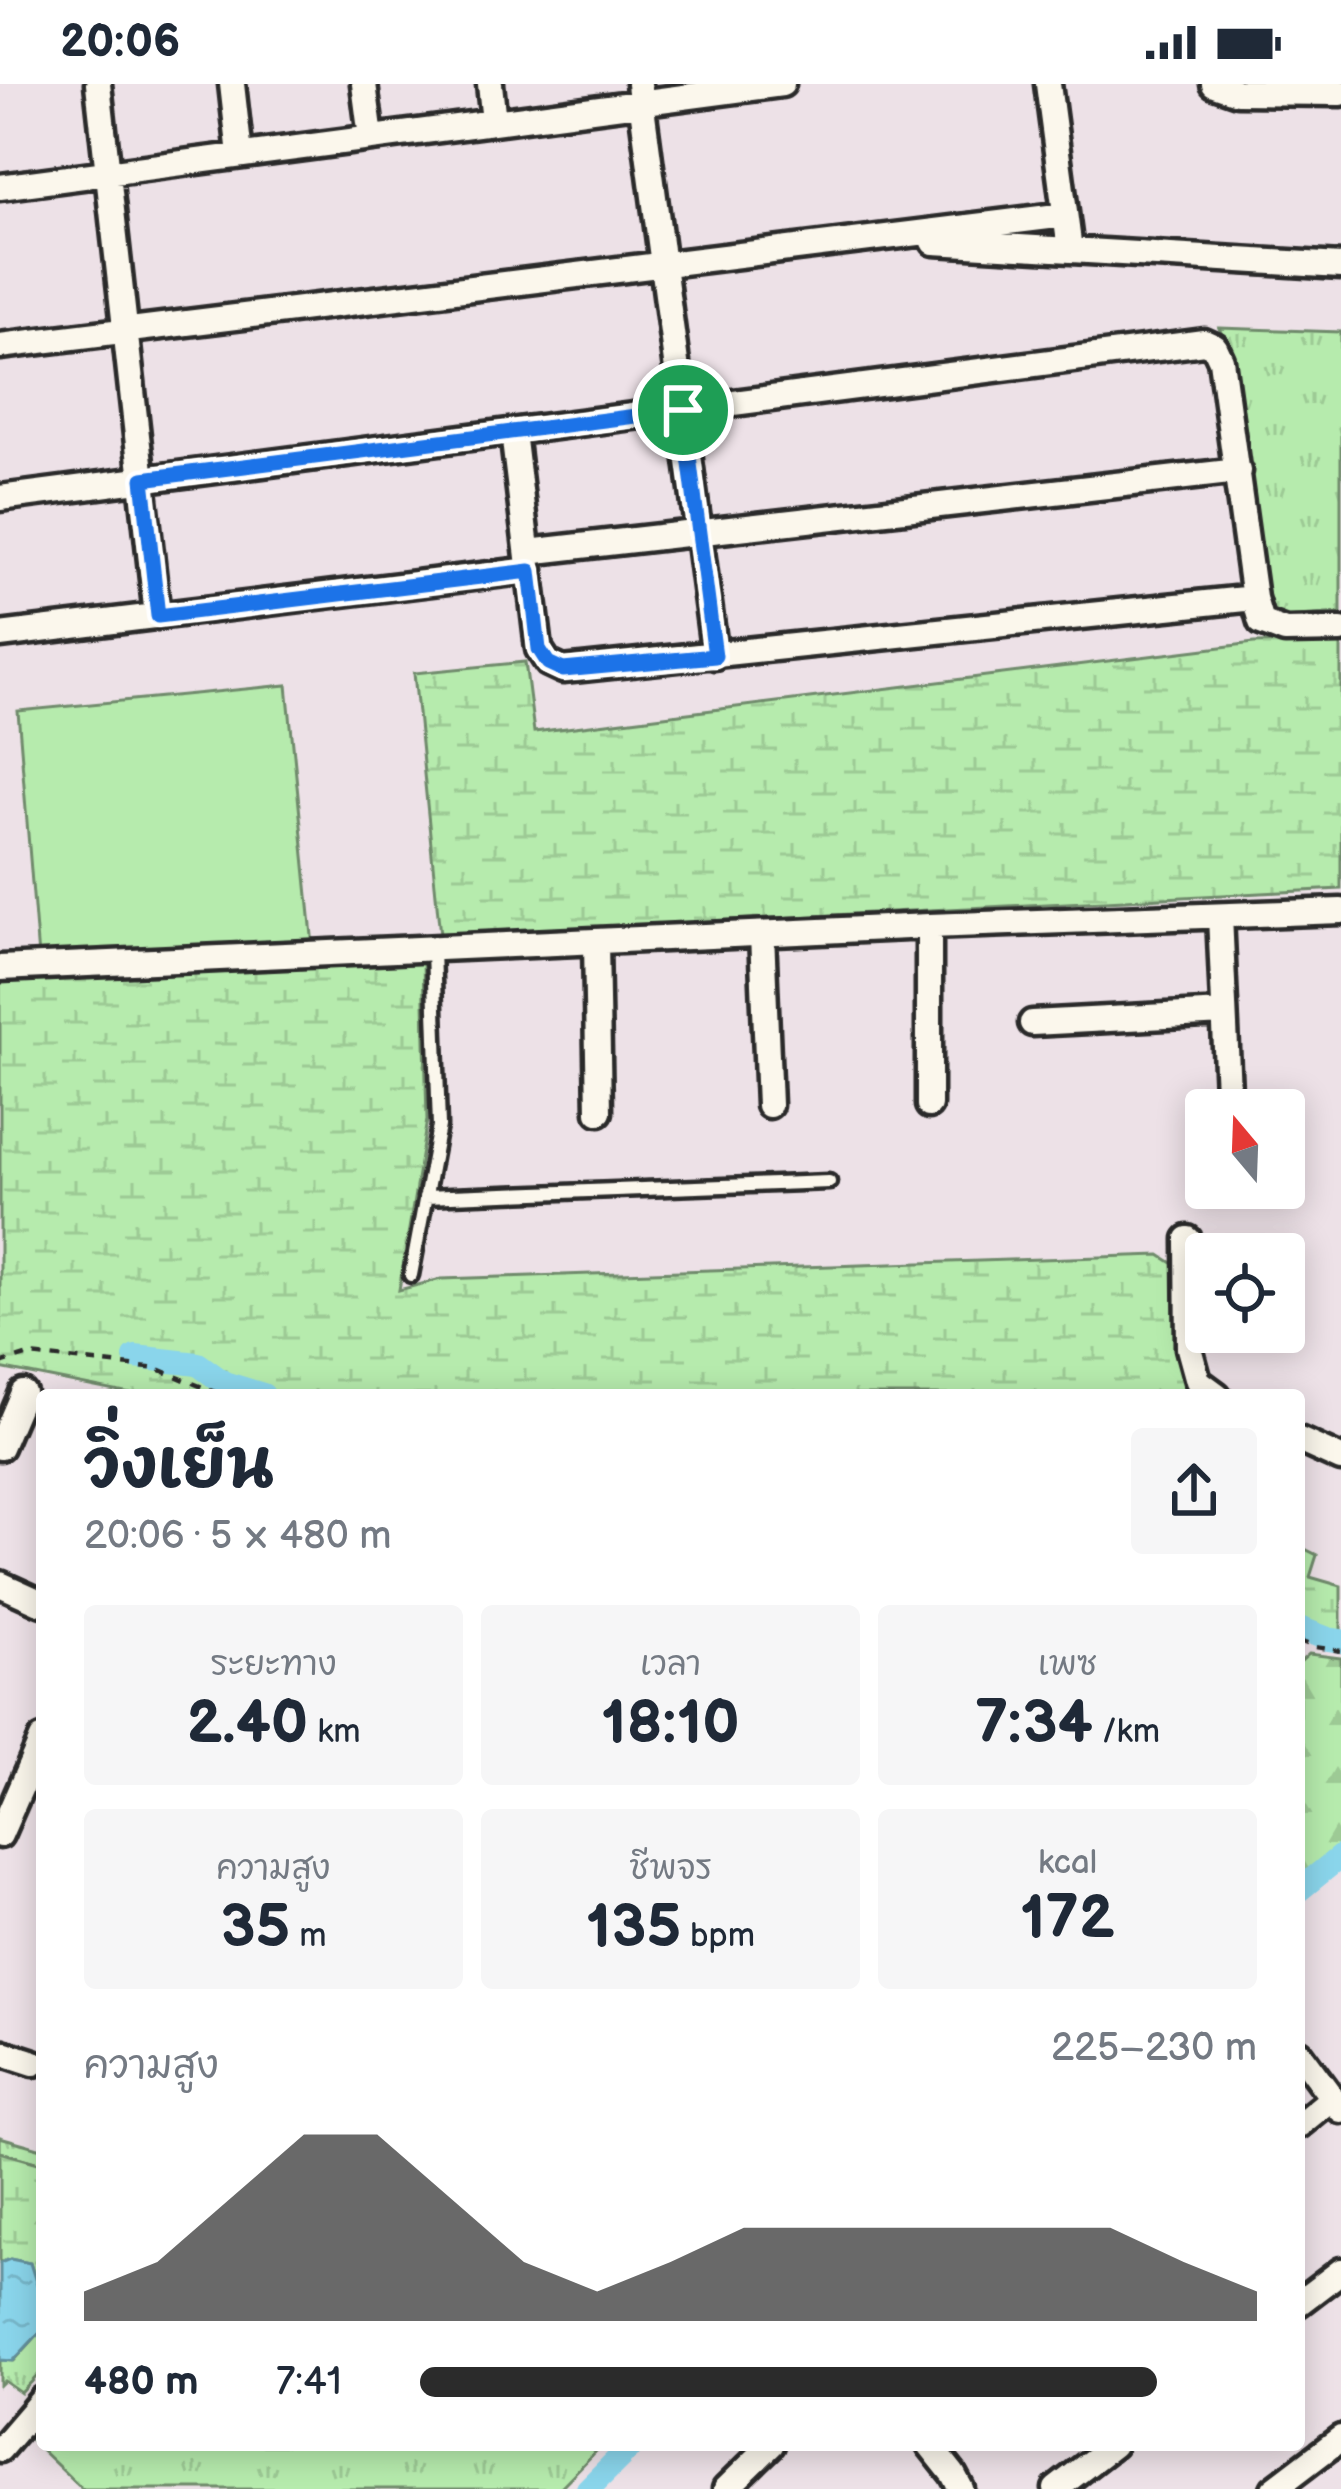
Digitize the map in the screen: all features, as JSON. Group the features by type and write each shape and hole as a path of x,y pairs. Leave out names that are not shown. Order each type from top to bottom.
{"street":[{"path":"98,84 158,616"},
{"path":"232,84 240,155"},
{"path":"364,84 371,138"},
{"path":"490,84 494,122"},
{"path":"0,187 494,122 641,93 781,84"},
{"path":"1048,84 1070,250"},
{"path":"1214,84 1237,92 1341,92"},
{"path":"641,93 715,656"},
{"path":"0,346 1065,214"},
{"path":"872,238 1341,266"},
{"path":"0,498 1204,342 1215,347 1221,360 1261,622 1285,631 1341,630"},
{"path":"513,432 539,649 548,663 563,670 1254,598"},
{"path":"0,635 158,616 699,532 1238,471"},
{"path":"0,968 1341,911"},
{"path":"1220,916 1228,1089"},
{"path":"929,926 929,1105"},
{"path":"762,934 769,1105"},
{"path":"596,942 598,1112"},
{"path":"1031,1023 1224,1013"},
{"path":"1190,1353 1198,1381 1209,1389"},
{"path":"0,1447 23,1393"},
{"path":"1305,1443 1341,1459"},
{"path":"0,1584 36,1600"},
{"path":"0,1835 36,1753"},
{"path":"0,2052 34,2063"},
{"path":"1305,2061 1337,2104 1305,2122"},
{"path":"1305,2298 1341,2271"},
{"path":"0,2449 36,2407"},
{"path":"1274,2489 1341,2438"},
{"path":"726,2489 765,2451"},
{"path":"935,2451 961,2489"},
{"path":"1056,2489 1105,2451"}],"lane":[{"path":"411,1275 439,1126 434,950"},
{"path":"425,1197 829,1182"}],"path":[{"path":"0,1364 40,1355 158,1369 207,1389"},
{"path":"1305,1642 1341,1651"}],"green space":[{"path":"1219,328 1341,332 1341,613 1282,617 1265,606 1232,357"},
{"path":"1341,641 1341,889 440,935 414,673 525,662 534,732 1254,643"},
{"path":"287,685 313,946 38,957 18,711"},
{"path":"423,961 427,1120 399,1290 441,1279 1160,1255 1177,1266 1185,1303 1185,1353 1196,1353 1204,1389 105,1389 0,1368 0,981"},
{"path":"1305,1549 1317,1555 1310,1577 1341,1586 1341,1645 1305,1636"},
{"path":"1309,1654 1341,1658 1341,1843 1305,1876 1305,1658"},
{"path":"0,2137 36,2147 36,2162 0,2152"},
{"path":"0,2152 36,2162 36,2282 30,2263 10,2259 0,2263"},
{"path":"36,2337 36,2377 21,2393 4,2381 0,2385 0,2360 14,2361"},
{"path":"42,2451 596,2451 559,2489 82,2489"}],"water":[{"path":"10,2259 30,2263 36,2282 36,2336 13,2361 0,2360 0,2263"}],"waterway":[{"path":"135,1357 198,1364 224,1383 244,1389"},
{"path":"1305,1630 1341,1641"},
{"path":"1305,1885 1341,1856"},
{"path":"588,2489 626,2451"}],"route":[{"path":"683,410 715,656 563,670 548,663 539,649 530,571 158,616 143,479 683,410"}]}
